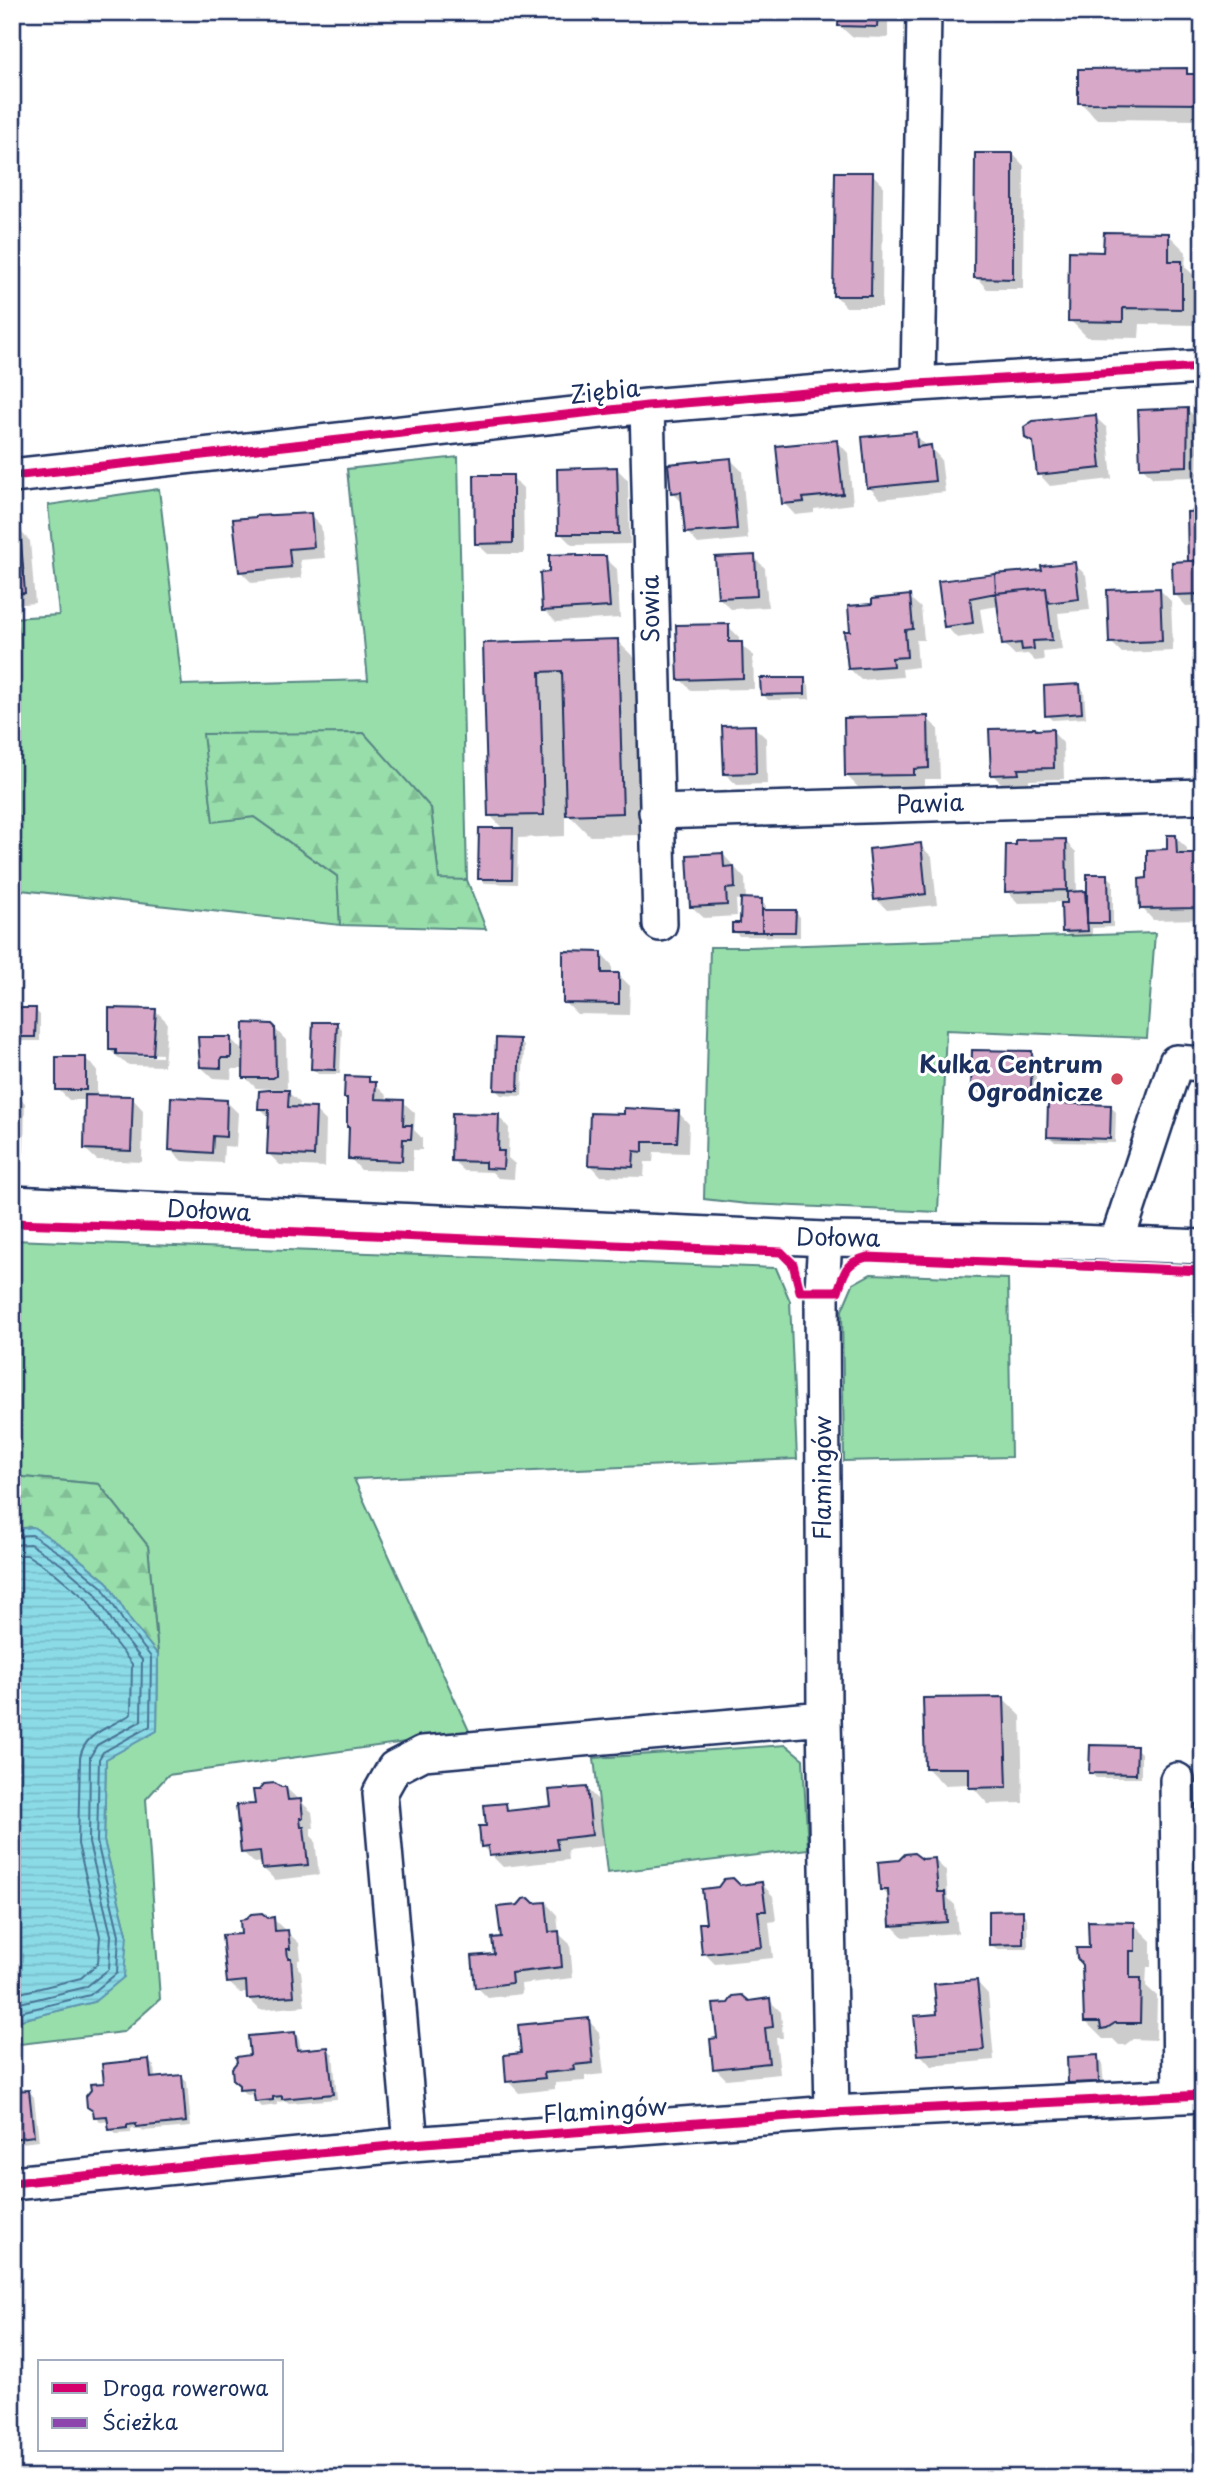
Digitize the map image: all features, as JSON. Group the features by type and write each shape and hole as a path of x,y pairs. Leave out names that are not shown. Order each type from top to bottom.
{"street":[{"path":"918,384 924,12"},
{"name":"Ziębia","path":"12,476 647,406 918,384 1203,367"},
{"name":"Sowia","path":"647,406 660,924"},
{"name":"Pawia","path":"656,812 1203,796"},
{"path":"1116,1244 1177,1062 1203,1064"},
{"name":"Dołowa","path":"12,1203 825,1238 1203,1247"},
{"name":"Flamingów","path":"825,1238 822,1290 824,1718 832,2113"},
{"path":"411,2144 380,1793 394,1768 423,1753 824,1718"},
{"path":"1177,1780 1191,2095"},
{"name":"Flamingów","path":"12,2183 411,2144 832,2113 1191,2095"}],"green space":[{"path":"458,457 467,880 439,880 431,808 204,734 213,821 254,817 338,877 340,925 12,889 12,618 59,615 48,505 159,489 182,685 368,680 347,469"},
{"path":"364,733 431,808 439,879 467,880 486,929 340,925 337,876 254,817 213,822 203,734"},
{"path":"1155,933 1147,1038 946,1030 938,1212 747,1204 704,1199 710,947"},
{"path":"12,1240 776,1268 790,1301 797,1459 354,1479 470,1733 168,1775 146,1799 160,1999 123,2032 12,2045 12,2022 94,2002 127,1934 104,1841 106,1758 157,1730 158,1655 148,1546 99,1484 12,1476"},
{"path":"871,1274 1008,1279 1011,1457 844,1461 842,1310 853,1284"},
{"path":"12,1476 99,1484 148,1546 158,1655 130,1620 107,1582 71,1552 33,1527 12,1529"},
{"path":"786,1745 803,1759 808,1849 607,1873 594,1758"}],"water":[{"path":"33,1527 71,1552 107,1582 130,1620 158,1655 157,1731 106,1759 104,1841 127,1934 124,1977 94,2002 12,2022 12,1530"}],"building":[{"path":"839,12 878,12 877,27 838,26"},
{"path":"1187,68 1187,74 1203,74 1203,104 1078,103 1078,69"},
{"path":"975,153 1013,153 1013,279 974,278"},
{"path":"835,172 873,172 871,296 833,296"},
{"path":"1104,232 1169,233 1169,261 1182,261 1182,309 1123,308 1123,322 1068,321 1069,251 1103,252"},
{"path":"1188,408 1187,466 1140,468 1138,410"},
{"path":"1096,415 1101,468 1037,475 1033,442 1025,438 1024,427 1033,421"},
{"path":"916,432 917,447 931,445 935,481 867,488 862,437"},
{"path":"837,440 843,494 803,498 804,502 782,504 776,446"},
{"path":"731,458 737,529 685,533 681,492 671,493 668,464"},
{"path":"617,467 619,534 558,534 557,469"},
{"path":"474,475 513,475 513,543 475,544"},
{"path":"1203,511 1203,561 1188,561 1187,512"},
{"path":"311,513 314,547 289,549 291,567 239,572 233,519"},
{"path":"20,528 25,593 12,594 12,529"},
{"path":"549,555 606,556 610,607 542,611 540,573 549,572"},
{"path":"755,555 757,596 718,598 715,557"},
{"path":"1203,561 1203,594 1173,595 1172,562"},
{"path":"1075,562 1079,599 1048,603 1046,588 996,593 995,574 1042,570 1041,566"},
{"path":"995,574 996,593 970,598 973,623 944,627 938,581"},
{"path":"1046,588 1052,640 1033,641 1034,649 1022,650 1021,643 1002,645 996,593"},
{"path":"1160,588 1162,641 1109,643 1107,590"},
{"path":"910,595 913,629 905,630 907,657 892,658 893,666 848,669 844,631 850,631 848,606 872,604 872,599"},
{"path":"729,624 729,642 742,642 743,678 678,680 676,625"},
{"path":"618,639 623,813 566,815 562,671 540,672 544,815 488,816 483,643"},
{"path":"760,678 805,678 805,694 761,695"},
{"path":"1080,684 1082,713 1045,716 1044,686"},
{"path":"928,716 929,768 914,769 914,775 845,776 844,718"},
{"path":"755,725 756,773 724,774 722,726"},
{"path":"989,729 1053,729 1054,768 1018,769 1019,774 991,775"},
{"path":"479,828 513,828 512,879 478,879"},
{"path":"1167,835 1176,835 1177,854 1200,854 1199,908 1140,909 1139,879 1147,878 1147,850 1167,849"},
{"path":"1066,839 1067,890 1005,892 1006,845 1016,845 1016,840"},
{"path":"921,843 926,894 874,900 869,849"},
{"path":"723,853 724,867 734,866 735,888 726,889 727,905 690,907 687,855"},
{"path":"1087,874 1108,874 1109,923 1087,923"},
{"path":"1085,891 1088,931 1062,932 1061,903 1067,903 1067,892"},
{"path":"741,898 762,899 762,932 732,932 732,923 740,923"},
{"path":"762,910 796,910 795,932 762,932"},
{"path":"563,951 602,952 602,973 619,973 619,1004 563,1003"},
{"path":"15,1008 36,1008 35,1037 15,1037"},
{"path":"109,1008 156,1009 153,1055 116,1054 116,1050 109,1050"},
{"path":"313,1022 337,1022 335,1070 311,1069"},
{"path":"244,1023 272,1024 275,1027 276,1076 273,1078 243,1078"},
{"path":"198,1037 231,1037 231,1058 221,1058 221,1068 200,1067"},
{"path":"496,1038 520,1039 518,1091 494,1090"},
{"path":"972,1050 1032,1051 1031,1089 971,1088"},
{"path":"56,1057 86,1057 86,1090 56,1090"},
{"path":"345,1076 369,1077 369,1082 376,1082 375,1099 404,1100 403,1125 412,1125 411,1139 403,1139 402,1161 348,1159 349,1127 347,1098 344,1098"},
{"path":"12,1089 15,1089 13,1142 12,1142"},
{"path":"289,1090 288,1107 316,1108 314,1156 267,1154 269,1109 258,1109 259,1091"},
{"path":"85,1095 133,1096 131,1151 84,1149"},
{"path":"171,1097 227,1100 226,1137 213,1136 212,1153 169,1150"},
{"path":"1048,1103 1111,1105 1110,1139 1047,1137"},
{"path":"624,1108 679,1111 677,1142 643,1142 643,1152 634,1151 633,1167 588,1165 590,1113 624,1114"},
{"path":"452,1113 499,1114 498,1151 504,1151 503,1169 485,1168 485,1162 451,1161"},
{"path":"1004,1697 1007,1787 969,1788 969,1768 925,1768 923,1698"},
{"path":"1090,1745 1137,1746 1136,1774 1089,1773"},
{"path":"275,1783 286,1787 288,1800 301,1799 303,1818 300,1818 301,1827 304,1827 308,1865 262,1869 260,1851 241,1853 236,1805 255,1804 253,1790 259,1790 264,1784"},
{"path":"587,1787 592,1835 556,1839 558,1849 489,1856 488,1846 481,1847 479,1826 486,1826 484,1805 506,1803 507,1811 551,1806 549,1790"},
{"path":"914,1853 922,1859 935,1858 938,1892 945,1892 947,1922 890,1926 888,1890 880,1890 878,1862 899,1860 905,1854"},
{"path":"733,1878 740,1885 762,1882 766,1911 758,1911 762,1947 702,1954 699,1923 706,1923 702,1889 718,1887 724,1879"},
{"path":"529,1898 534,1903 546,1902 549,1932 559,1931 562,1967 511,1973 512,1983 475,1988 472,1956 494,1954 492,1938 501,1937 497,1907 518,1905 523,1899"},
{"path":"1023,1910 1023,1944 989,1945 989,1911"},
{"path":"262,1913 268,1918 274,1917 275,1931 288,1930 290,1949 287,1949 288,1958 291,1958 294,1996 247,1999 246,1981 227,1983 222,1935 241,1934 240,1920 251,1914"},
{"path":"1088,1921 1135,1922 1135,1951 1130,1951 1130,1978 1141,1978 1140,2023 1115,2023 1101,2029 1100,2022 1084,2022 1082,1965 1077,1958 1076,1948 1089,1948"},
{"path":"977,1980 984,2050 918,2055 914,2016 937,2014 934,1984"},
{"path":"742,1995 749,2001 770,1998 773,2027 765,2028 769,2063 713,2069 710,2039 717,2038 713,2004 728,2003 733,1996"},
{"path":"589,2018 593,2063 574,2065 575,2070 544,2073 545,2078 506,2082 504,2055 521,2053 518,2025"},
{"path":"295,2032 297,2050 328,2047 333,2094 282,2099 282,2096 255,2102 253,2089 239,2090 239,2085 233,2080 232,2068 237,2062 236,2057 250,2055 248,2036"},
{"path":"1098,2055 1099,2082 1068,2083 1067,2057"},
{"path":"149,2059 151,2078 182,2075 186,2122 136,2127 136,2124 109,2130 107,2116 94,2117 93,2111 87,2107 86,2096 91,2090 90,2084 104,2083 102,2064"},
{"path":"29,2090 34,2136 12,2139 12,2091"}],"marked path":[{"path":"1149,2478 1203,2475"}],"cycle path":[{"path":"12,476 647,406 918,384 1203,367"},
{"path":"12,1223 781,1252 793,1264 800,1291 838,1291 850,1265 867,1257 1203,1271"},
{"path":"12,2183 411,2144 832,2113 1203,2095"}],"place":[{"name":"Kulka Centrum Ogrodnicze","path":"1117,1079"}]}
